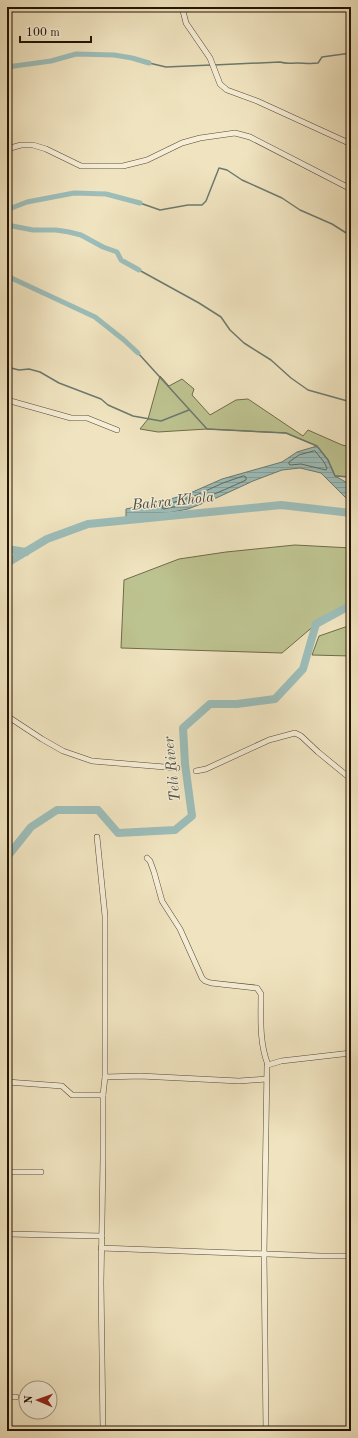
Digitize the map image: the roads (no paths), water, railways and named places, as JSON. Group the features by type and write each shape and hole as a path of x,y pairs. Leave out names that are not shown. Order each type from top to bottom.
{"street":[{"path":"182,7 186,23 210,58 220,84 227,90 351,144"},
{"path":"7,149 21,145 33,145 46,149 81,166 123,166 147,160 200,138 235,133 250,137 351,189"},
{"path":"7,400 71,418 87,418 117,430"},
{"path":"7,716 63,751 92,761 177,768"},
{"path":"196,771 206,769 269,740 295,733 301,736 351,780"},
{"path":"97,837 105,916 105,1077 103,1095 101,1248 103,1431"},
{"path":"147,858 150,861 154,872 162,901 180,930 202,978 211,983 257,988 260,990 261,994 261,1033 264,1054 268,1065 266,1079 264,1254 266,1431"},
{"path":"268,1065 281,1061 351,1053"},
{"path":"105,1077 140,1076 239,1081 266,1079"},
{"path":"7,1082 62,1086 72,1095 103,1095"},
{"path":"7,1172 42,1172"},
{"path":"7,1234 102,1236"},
{"path":"101,1248 351,1256"},
{"path":"7,1397 16,1397"}],"water":[{"path":"317,446 328,460 335,476 351,485 351,500 348,500 321,473 300,468 282,470 188,509 126,521 126,509 188,494 222,479 282,462 297,452"}],"waterway":[{"path":"214,65 280,62 318,63 322,57 351,53"},
{"path":"7,67 51,61 76,54 114,55 149,63"},
{"path":"149,63 166,67 211,65"},
{"path":"140,203 160,210 188,205 202,205 206,201 219,168 227,170 242,180 282,198 300,210 332,224 351,236"},
{"path":"7,212 9,209 27,202 74,193 106,194 140,203"},
{"path":"7,225 33,230 56,230 81,235 103,247 117,252 121,260 139,270"},
{"path":"139,270 199,303 221,317 230,330 244,343 271,360 291,378 308,390 351,402"},
{"path":"7,276 95,317 138,353"},
{"path":"138,353 207,429 286,433 317,446 328,460 335,476 351,477"},
{"path":"7,367 19,370 29,369 40,372 59,383 101,399 108,405 133,416 161,421 189,410"},
{"name":"Bakra Khola","path":"7,563 47,539 88,524 281,505 351,513"},
{"path":"7,549 26,552"},
{"name":"Teli River","path":"7,857 31,827 57,810 98,810 118,833 175,830 192,816 185,764 183,728 210,704 237,704 275,699 303,669 316,624 351,605"}]}
